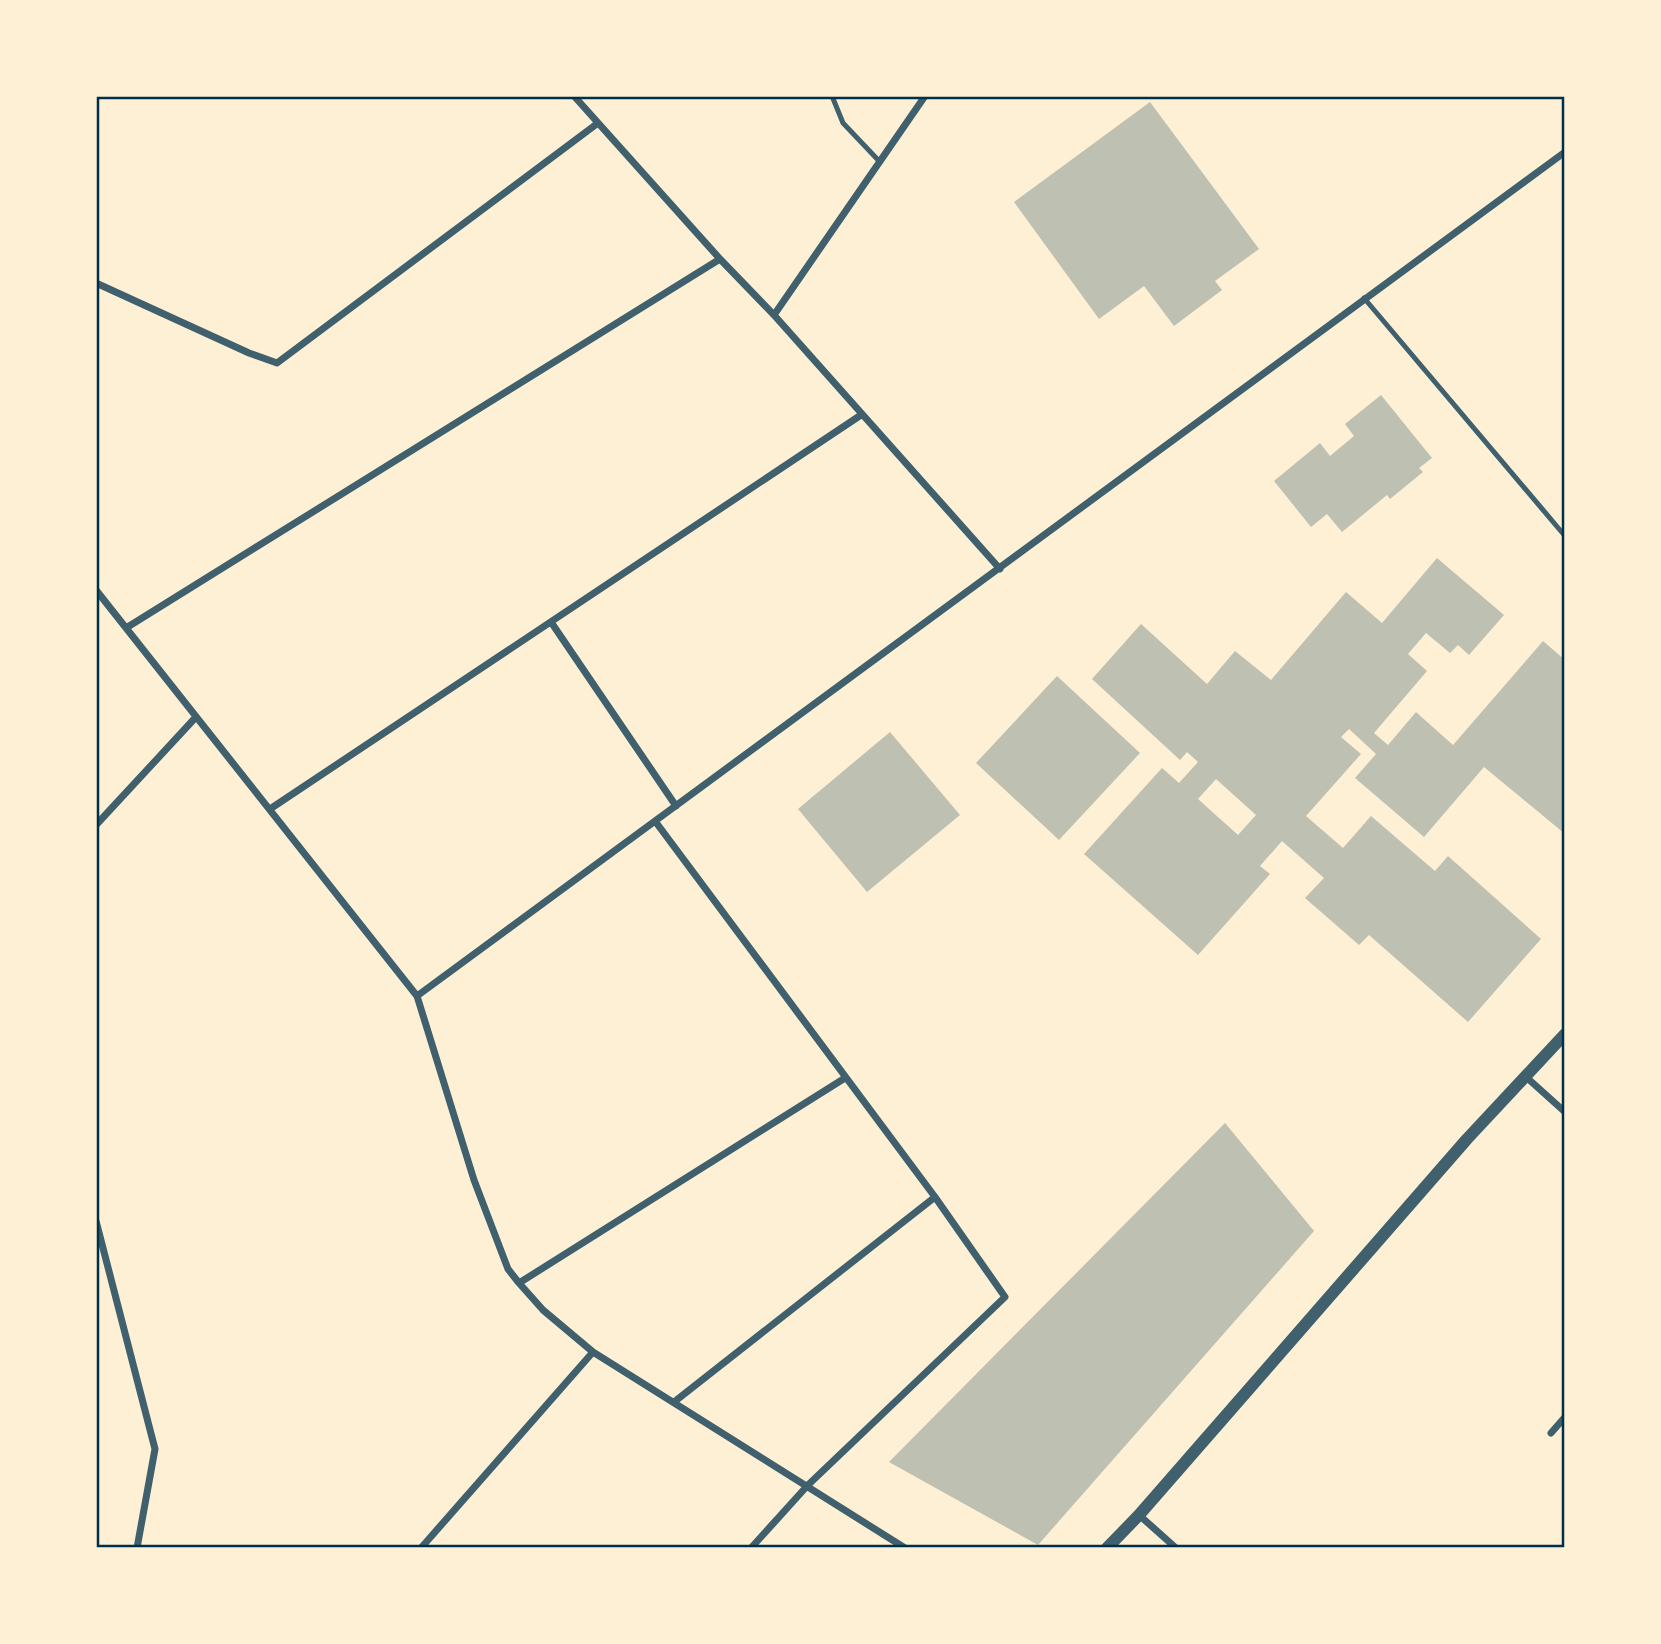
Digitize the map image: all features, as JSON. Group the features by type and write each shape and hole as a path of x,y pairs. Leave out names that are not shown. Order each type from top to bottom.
{"street":[{"path":"574,96 1000,569"},
{"path":"774,315 925,96"},
{"path":"96,283 249,353 277,363 598,123"},
{"path":"417,996 1565,152"},
{"path":"126,628 720,259"},
{"path":"270,809 862,415"},
{"path":"96,590 417,996 474,1180 508,1269 519,1283 543,1310 593,1352 905,1548"},
{"path":"551,622 677,806"},
{"path":"96,825 196,717"},
{"path":"655,821 936,1198 1005,1297 808,1486 751,1548"},
{"path":"1107,1548 1139,1515 1448,1160 1565,1034"},
{"path":"1525,1076 1565,1112"},
{"path":"519,1283 845,1079"},
{"path":"674,1402 936,1198"},
{"path":"96,1221 155,1449 137,1548"},
{"path":"421,1548 593,1352"},
{"path":"1551,1433 1565,1417"},
{"path":"1139,1515 1177,1548"}],"lane":[{"path":"832,96 843,123 880,162"},
{"path":"1364,298 1565,536"}],"building":[{"path":"1150,102 1259,249 1215,281 1222,290 1174,326 1144,286 1099,319 1014,202"},
{"path":"1381,395 1432,458 1419,468 1423,472 1390,499 1387,495 1342,532 1327,514 1311,527 1274,481 1320,443 1330,456 1354,436 1345,424"},
{"path":"1437,558 1504,615 1469,655 1458,645 1450,653 1426,633 1408,654 1427,671 1374,733 1388,745 1416,712 1453,745 1543,641 1565,660 1565,834 1484,767 1424,837 1355,778 1376,754 1349,729 1341,737 1361,754 1306,816 1343,848 1371,816 1435,871 1448,856 1541,939 1468,1022 1369,935 1359,945 1305,898 1324,878 1282,841 1260,866 1270,874 1198,955 1084,854 1162,768 1179,783 1198,762 1187,752 1180,760 1092,679 1141,624 1207,684 1235,651 1271,680 1346,592 1382,623","holes":["1216,779 1256,815 1238,835 1198,799"]},
{"path":"1057,676 1140,753 1059,840 976,763"},
{"path":"890,732 960,815 867,892 798,809"},
{"path":"1225,1123 1314,1231 1038,1545 889,1462"}]}
